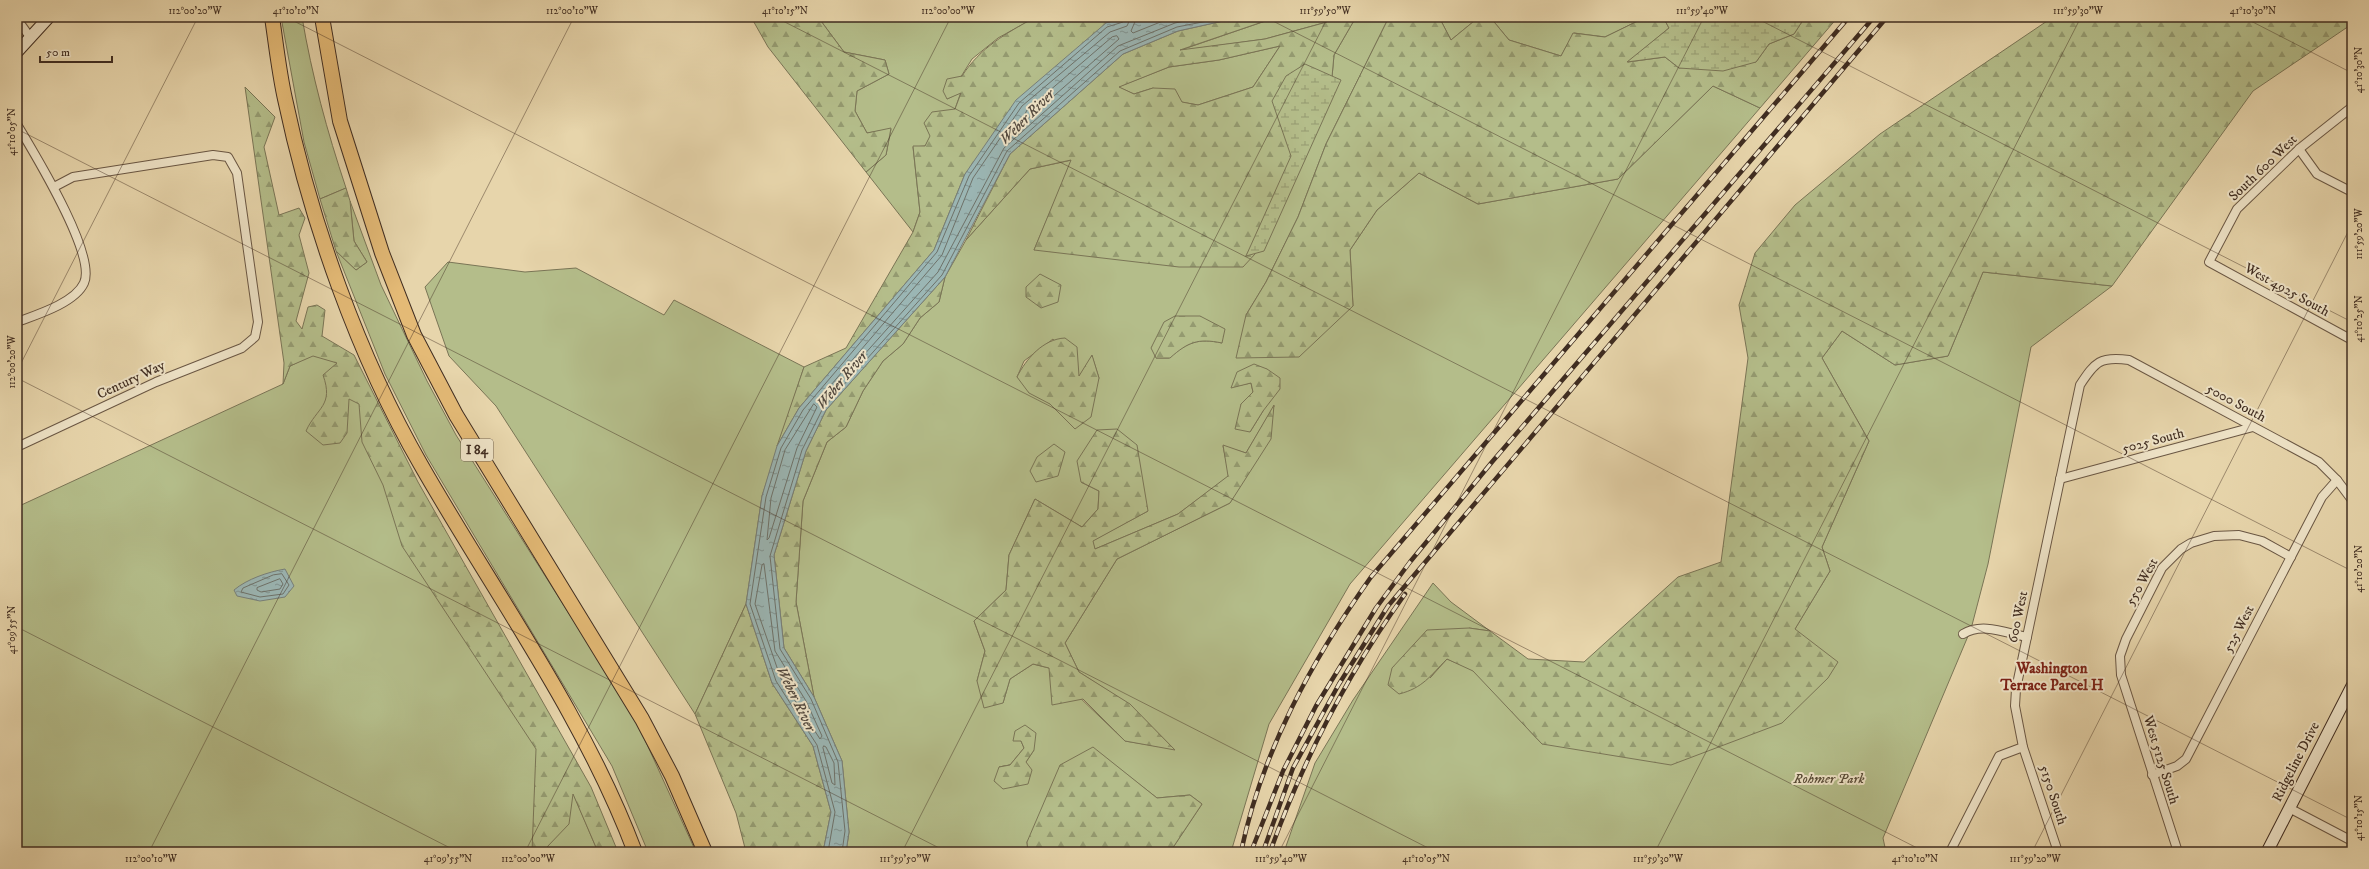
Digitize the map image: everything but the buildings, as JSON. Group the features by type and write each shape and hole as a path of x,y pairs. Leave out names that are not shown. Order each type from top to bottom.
{"highway":[{"path":"272,17 284,98 318,222 346,305 380,386 420,464 550,679 602,778 635,852"},
{"name":"I 84","path":"322,17 340,121 382,253 414,334 456,416 642,719 672,776 705,852"}],"street":[{"path":"17,52 49,17"},
{"path":"17,19 30,37"},
{"name":"South 600 West","path":"2209,262 2237,209 2299,149 2352,107"},
{"path":"17,322 73,298 84,283 86,265 54,187 18,126"},
{"path":"2299,149 2317,174 2352,192"},
{"name":"Century Way","path":"17,447 156,382 242,348 255,337 258,322 237,173 228,157 213,155 73,177 54,187"},
{"name":"West 4925 South","path":"2209,262 2352,340"},
{"name":"5000 South","path":"2093,364 2111,358 2129,360 2319,462 2337,480 2352,500"},
{"name":"600 West","path":"2023,747 2015,706 2016,689 2080,385 2093,364"},
{"name":"5025 South","path":"2060,479 2253,427"},
{"name":"525 West","path":"2152,775 2177,766 2186,759 2322,497 2337,480"},
{"name":"550 West","path":"2121,675 2120,656 2126,639 2162,568 2181,549 2191,543 2214,536 2240,535 2262,541 2290,557"},
{"path":"1963,634 1971,629 1982,628 2026,637"},
{"name":"West 5125 South","path":"2121,675 2178,852"},
{"name":"Ridgeline Drive","path":"2267,852 2352,686"},
{"path":"1950,852 1999,756 2023,747"},
{"name":"5150 South","path":"2023,747 2058,852"},
{"path":"2289,808 2352,841"}],"green space":[{"path":"281,17 302,17 310,61 346,188 320,199 304,142"},
{"path":"751,17 818,17 844,52 885,60 889,74 857,91 855,111 867,133 891,128 886,155 866,172 768,47"},
{"path":"818,17 1036,17 998,38 972,59 947,99 961,92 955,109 931,136 925,146 913,147 920,212 913,232 866,172 886,155 891,129 867,133 855,111 857,91 889,74 885,60 844,52"},
{"path":"1036,17 1128,17 1106,23 965,174 934,250 799,408 777,446 804,367 846,348 913,232 920,212 913,146 925,146 930,136 924,123 932,112 955,109 961,93 947,99 943,91 947,79 962,76 985,49 1004,35"},
{"path":"1241,17 1277,17 1180,50 1265,39 1327,22 1330,17 1356,17 1334,55 1332,77 1309,150 1267,241 1243,267 1179,267 1034,250 1071,160 1030,169 966,240 1010,154 1123,54 1178,31","holes":["1280,46 1253,87 1198,105 1182,102 1175,89 1153,88 1134,94 1119,87 1169,67 1219,60"]},
{"path":"1277,17 1330,17 1327,22 1265,39 1178,51"},
{"path":"1356,17 1389,17 1326,144 1298,217 1266,282 1246,315 1353,306 1350,250 1377,210 1419,173 1478,204 1618,179 1713,86 1760,108 1350,584 1269,724 1231,852 1170,852 1202,804 1190,795 1157,798 1093,748 1027,842 1028,852 846,852 849,832 842,761 814,697 796,602 803,501 827,442 846,427 863,391 883,361 903,344 920,318 939,302 945,277 966,240 1030,169 1072,160 1034,250 1332,77 1334,55","holes":["1200,316 1222,343 1200,341 1182,348 1169,358 1156,358","1053,339 1079,377 1092,356 1099,378 1075,429 1050,404 1017,377 1024,361","1267,369 1263,411 1250,432 1241,404 1253,392 1251,383 1231,387","1274,406 1230,503 1117,559 1065,643 1079,672 1130,705 1174,749 1125,741 1049,668 1033,664 1010,679 1003,703 977,681 985,651 974,621 1006,590 1009,555 1035,499 1082,527 1098,509 1099,491 1081,482 1148,511 1092,541 1095,549 1178,514 1229,476 1223,446 1246,453","1021,741 1034,750 1026,762 1010,765 1024,748"]},
{"path":"1389,17 1439,17 1451,40 1479,17 1490,17 1509,40 1561,56 1573,33 1605,37 1646,17 1663,17 1669,28 1628,62 1665,57 1679,68 1756,62 1769,44 1794,34 1805,17 1824,17 1828,21 1830,17 1838,17 1760,108 1713,86 1618,179 1478,204 1419,173 1377,210 1350,250 1353,306 1299,357 1236,358 1246,315 1266,282 1298,217 1326,144"},
{"path":"1439,17 1479,17 1451,40"},
{"path":"1490,17 1646,17 1605,37 1574,33 1561,56 1509,40"},
{"path":"1663,17 1805,17 1794,34 1769,44 1756,62 1723,71 1679,68 1665,57 1627,62 1669,28"},
{"path":"2053,17 2352,17 2352,24 2253,91 2112,286 1983,272 1948,356 1895,365 1842,331 1822,358 1869,441 1822,547 1830,571 1795,629 1838,662 1828,678 1782,723 1671,765 1542,744 1473,671 1447,659 1426,681 1414,688 1399,694 1388,685 1392,668 1427,630 1469,628 1490,631 1528,659 1584,662 1678,577 1721,562 1748,358 1739,305 1755,253 1795,205 1880,134"},
{"path":"1280,46 1253,87 1198,105 1181,102 1153,88 1134,94 1118,87 1169,67 1219,60"},
{"path":"1305,64 1341,80 1264,251 1246,256 1291,156 1272,101 1286,76"},
{"path":"245,87 275,117 264,147 279,215 299,208 305,218 299,235 309,273 296,321 302,329 308,307 317,305 325,310 322,336 354,355 418,482 591,787 618,852 598,852 573,794 569,824 547,847 555,852 532,852 536,749 402,546 383,485 362,442 359,404 349,399 347,433 340,443 323,445 306,431 323,406 325,400 327,393 323,375 337,363 313,356 290,366 283,384 284,363"},
{"path":"346,188 350,201 354,241 367,262 356,270 336,251 320,199"},
{"path":"350,201 381,285 427,381 456,435 635,718 696,852 648,852 612,766 426,455 385,374 336,251 356,270 367,262 354,241"},
{"path":"448,262 525,272 576,268 664,315 674,300 804,367 762,496 746,604 695,714 496,406 449,356 425,287"},
{"name":"Rohmer Park","path":"1983,272 2112,286 2031,347 1988,564 1971,629 1883,838 1886,852 1284,852 1315,763 1353,700 1433,583 1451,602 1490,631 1469,628 1430,678 1447,659 1473,670 1542,744 1795,629 1830,571 1822,547 1869,441 1822,358 1842,331 1895,365 1948,356"},
{"path":"1040,274 1061,285 1058,302 1041,308 1026,297 1026,287"},
{"path":"945,277 939,302 920,318 903,344 883,361 863,391 846,427 827,442 803,501 796,602 814,697 784,648 774,555 806,451 826,410"},
{"path":"1175,316 1200,316 1225,329 1222,343 1200,341 1182,348 1170,358 1156,358 1151,348 1164,322"},
{"path":"1065,338 1077,347 1079,376 1092,355 1099,378 1091,417 1075,429 1050,404 1029,393 1017,377 1025,363 1036,351 1049,342"},
{"path":"313,355 338,363 573,793 598,852 17,852 17,507 283,384 290,366"},
{"path":"1254,364 1267,369 1280,378 1280,389 1263,411 1250,432 1235,429 1241,404 1253,392 1251,383 1231,388 1237,372"},
{"path":"1274,405 1271,439 1230,503 1117,559 1065,643 1079,672 1130,704 1175,750 1125,741 1083,699 1052,705 1049,668 1033,664 1010,679 1003,703 984,708 977,681 985,651 974,621 1006,590 1009,555 1035,499 1082,527 1098,509 1099,491 1081,482 1077,461 1097,430 1117,429 1137,445 1148,511 1093,541 1095,549 1178,514 1228,476 1223,445 1246,453"},
{"path":"1054,444 1065,452 1058,476 1036,482 1030,471 1037,457"},
{"path":"746,604 772,683 813,746 831,812 823,852 746,852 736,813 695,714"},
{"path":"1025,725 1036,733 1034,750 1026,762 1032,770 1028,784 1003,789 994,781 999,767 1010,765 1024,748 1021,741 1013,741 1015,731"},
{"path":"1093,747 1157,798 1190,795 1202,804 1170,852 1028,852 1027,842 1060,765"}],"water":[{"name":"Weber River","path":"1128,17 1241,17 1178,31 1123,54 1010,154 945,277 826,410 806,451 774,555 784,648 814,697 842,761 849,832 846,852 823,852 831,812 813,746 772,683 746,604 762,496 777,446 799,408 934,250 965,174 1016,100 1106,23"},
{"path":"285,569 294,586 285,597 260,601 237,596 234,590 245,582 258,576"}],"railway":[{"path":"1241,852 1250,815 1262,778 1276,742 1292,708 1309,674 1349,609 1371,577 1849,17"},
{"path":"1251,852 1283,771 1316,706 1376,608 1410,562 1492,462 1874,17"},
{"path":"1263,852 1293,768 1339,684 1388,606 1887,17"},
{"path":"1270,852 1297,784 1328,718 1364,655 1405,594"}],"district":[{"name":"Washington Terrace Parcel H","path":"2052,676"}]}
